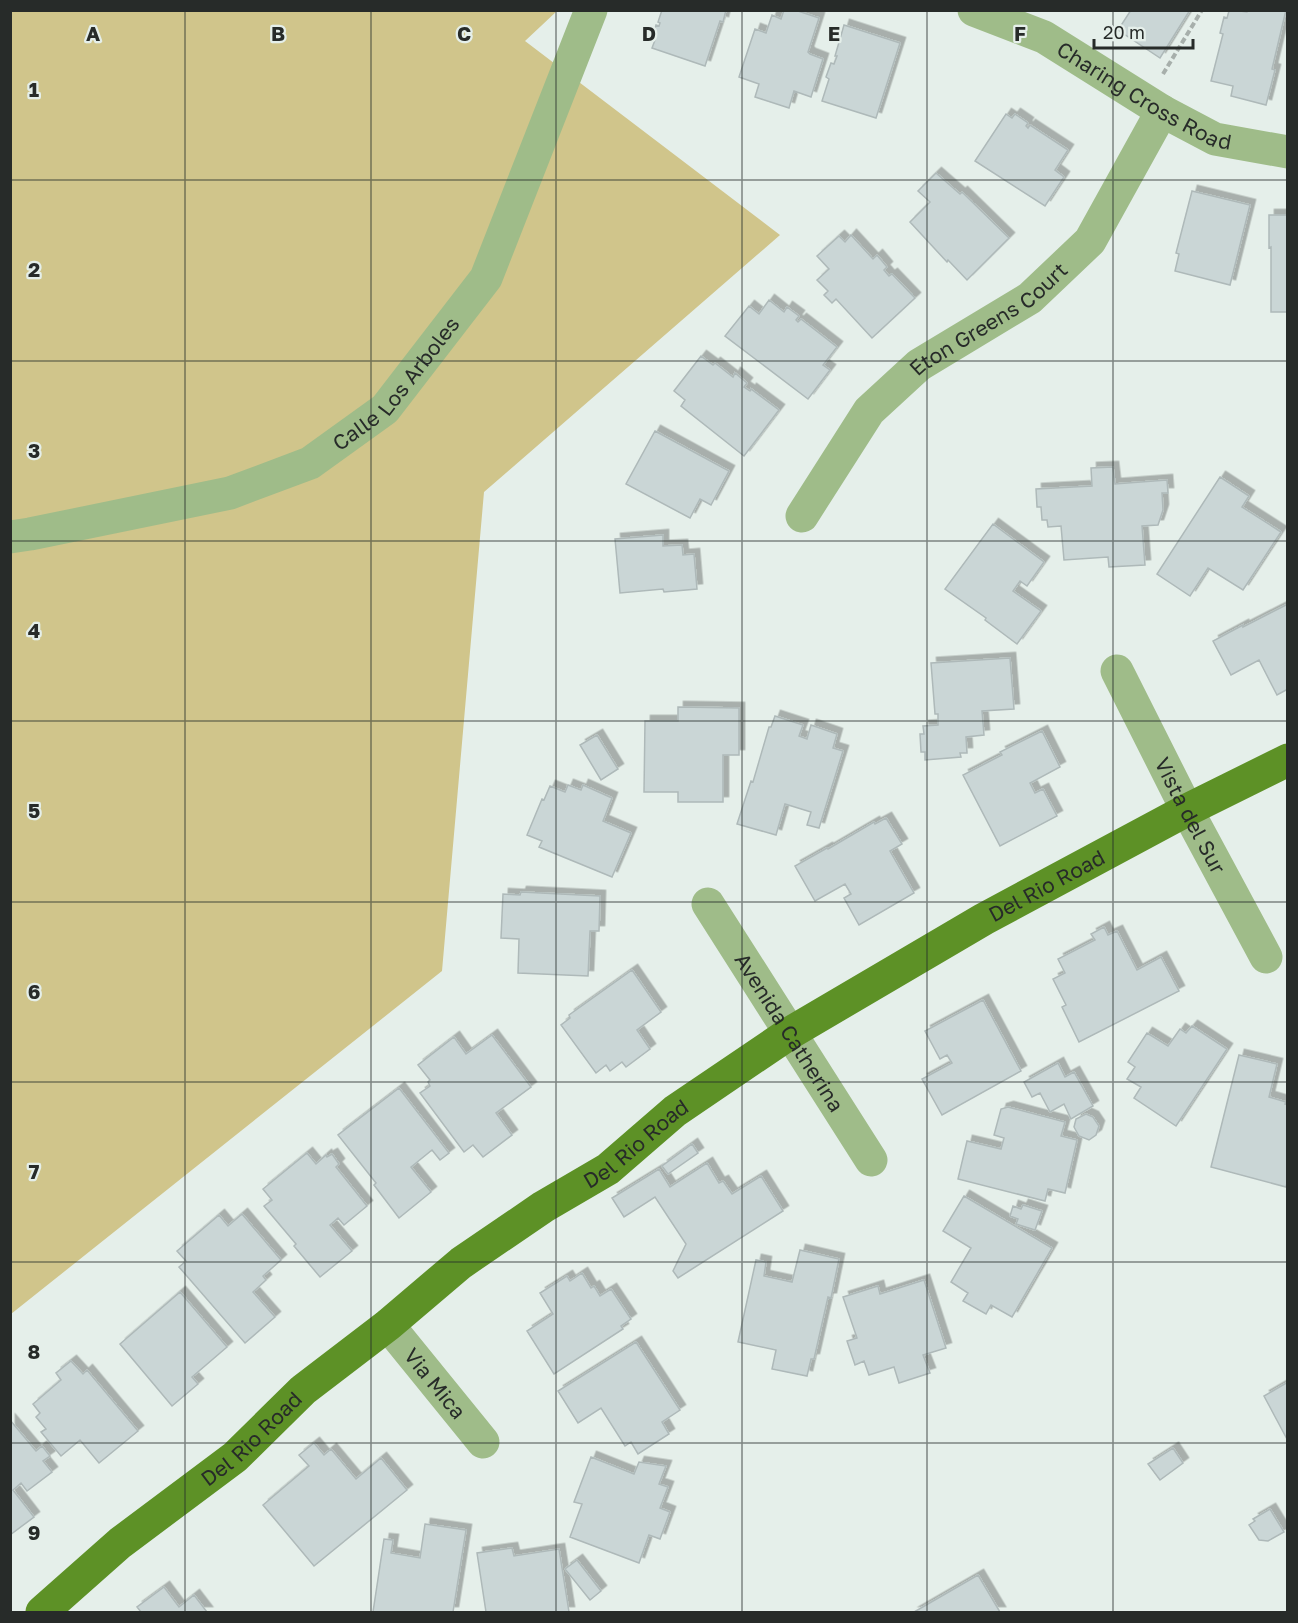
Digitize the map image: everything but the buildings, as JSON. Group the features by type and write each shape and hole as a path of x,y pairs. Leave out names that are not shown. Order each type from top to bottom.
{"main road":[{"name":"Del Rio Road","path":"42,1612 120,1543 236,1457 303,1390 388,1324 461,1263 543,1207 608,1169 675,1111 790,1033 984,919 1187,810 1287,760"}],"street":[{"name":"Calle Los Arboles","path":"10,537 231,493 309,463 385,409 486,278 591,10"},
{"name":"Charing Cross Road","path":"974,10 1044,37 1154,106 1215,139 1287,152"},
{"name":"Eton Greens Court","path":"802,516 869,411 919,365 1030,298 1090,241 1154,106"},
{"name":"Vista del Sur","path":"1117,672 1187,810 1266,957"},
{"name":"Avenida Catherina","path":"708,904 871,1160"},
{"name":"Via Mica","path":"388,1324 483,1442"}],"path":[{"path":"1154,106 1202,10"}],"shaded area":[{"path":"11,11 557,11 525,41 780,235 484,492 442,971 11,1314"}]}
